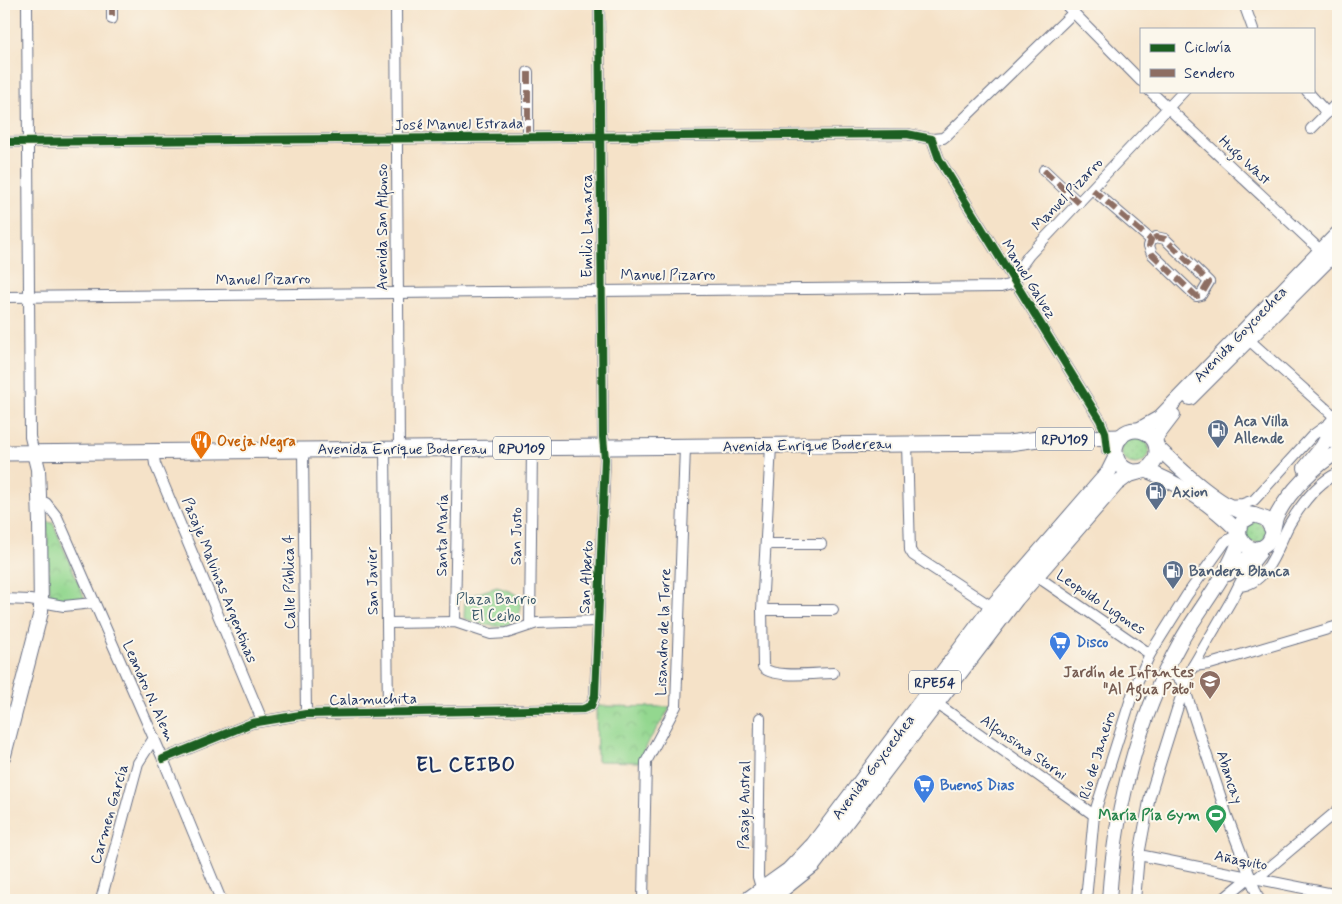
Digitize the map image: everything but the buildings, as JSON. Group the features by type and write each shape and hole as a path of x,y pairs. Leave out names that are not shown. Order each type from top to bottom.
{"main road":[{"name":"Avenida Goycoechea","path":"1138,430 1159,418 1338,233"},
{"name":"Avenida Goycoechea","path":"1155,443 1166,421 1338,250"},
{"path":"1333,422 1333,444 1338,448"},
{"path":"1110,900 1112,862 1119,816 1137,747 1166,670 1234,555 1245,518 1256,515 1275,502 1310,462 1333,422"},
{"path":"1138,430 1147,433 1185,473 1228,505 1242,514 1256,515 1269,522 1279,532"},
{"name":"RPE54","path":"1138,430 1122,456 1155,460 1155,443"},
{"name":"Avenida Enrique Bodereau","path":"4,453 603,448 1009,442 1034,447 1093,447 1122,456 1178,484 1224,518 1239,535"},
{"path":"1212,591 1243,560 1270,541 1279,532 1280,509 1315,468 1338,452"},
{"path":"4,755 38,626 41,602 38,469 34,453"},
{"name":"Avenida Goycoechea","path":"747,900 765,896 813,865 1035,575 1116,484 1122,456"},
{"name":"Avenida Goycoechea","path":"765,896 813,845 992,607 1122,456"},
{"path":"1239,535 1248,547 1260,548"}],"street":[{"path":"27,4 30,437 34,453"},
{"path":"112,4 112,19"},
{"name":"Avenida San Alfonso","path":"392,450 397,292 396,4"},
{"name":"Emilio Lamarca","path":"599,4 603,448"},
{"path":"1065,4 1140,80"},
{"path":"1244,4 1251,24"},
{"path":"932,139 943,138 948,134 1074,12"},
{"path":"528,72 528,137"},
{"name":"Hugo Wast","path":"1151,92 1320,250"},
{"name":"Manuel Pizarro","path":"4,297 1001,287 1015,283 1021,266 1029,255 1093,190 1183,92"},
{"path":"1308,92 1327,113"},
{"path":"1311,129 1338,102"},
{"name":"José Manuel Estrada","path":"4,142 916,134 932,139"},
{"name":"Manuel Galvez","path":"932,139 939,159 1122,456"},
{"path":"1044,170 1079,204"},
{"path":"1093,190 1151,240"},
{"path":"1156,237 1165,239 1209,282 1201,295 1196,296 1152,254 1149,246 1151,240 1156,237"},
{"path":"1228,505 1243,504 1254,500 1313,435 1333,422 1249,340"},
{"name":"Manuel Galvez","path":"1100,420 1115,432 1122,456"},
{"path":"907,444 910,550 913,554 992,607"},
{"path":"771,446 762,610 763,667 767,672 776,674 834,672"},
{"name":"Lisandro de la Torre","path":"643,900 646,762 676,706 685,447"},
{"name":"San Justo","path":"530,625 532,448"},
{"name":"San Alberto","path":"591,706 595,694 605,459 603,448"},
{"name":"Santa María","path":"455,622 458,449"},
{"name":"Calle Pública 4","path":"302,450 306,714"},
{"name":"San Javier","path":"388,711 392,450"},
{"name":"Pasaje Malvinas Argentinas","path":"153,451 156,464 262,720"},
{"path":"1239,586 1250,584 1276,556 1282,546 1279,532 1326,480 1338,473"},
{"name":"Leandro N. Alem","path":"39,501 46,503 56,518 154,738 221,900"},
{"name":"Río de Janeiro","path":"1086,900 1094,815 1134,689 1150,654 1224,542 1239,535"},
{"path":"767,544 821,544"},
{"path":"1135,900 1139,854 1156,775 1184,687 1193,666 1243,576 1261,554 1260,548"},
{"name":"Leopoldo Lugones","path":"1035,575 1150,654"},
{"path":"4,599 64,606 93,603"},
{"path":"762,610 833,610"},
{"path":"388,623 455,622 491,634 507,633 530,625 598,621"},
{"path":"1193,666 1210,664 1338,626"},
{"name":"Abancay","path":"1166,670 1180,679 1184,687 1227,816 1254,877 1259,900"},
{"name":"Alfonsina Storni","path":"936,703 1094,815"},
{"name":"Calamuchita","path":"163,759 262,720 306,714 388,711 487,712 583,709 591,706"},
{"name":"Pasaje Austral","path":"760,718 758,877 765,896"},
{"name":"Carmen García","path":"100,900 138,763 154,738"},
{"path":"1222,900 1338,810"},
{"name":"Añaquito","path":"1139,854 1338,894"}],"green space":[{"path":"1135,436 1145,440 1149,450 1145,460 1135,464 1125,460 1121,450 1125,440"},
{"path":"1257,520 1267,531 1263,542 1248,542 1244,527"},
{"path":"47,522 53,523 85,599 55,599 50,596"},
{"name":"Plaza Barrio El Ceibo","path":"497,587 510,591 520,597 520,610 516,618 502,626 493,626 464,618 465,597"},
{"path":"596,706 671,707 650,739 639,762 597,761"}],"marked path":[{"path":"112,4 112,19"},
{"path":"528,72 528,137"},
{"path":"1044,170 1079,203"},
{"path":"1093,190 1151,240 1149,246 1152,254 1196,296 1201,295 1209,282 1165,239 1156,237 1151,240"}],"cycle path":[{"path":"163,759 252,723 306,714 583,709 591,706 595,695 605,459 603,437 599,4"},
{"path":"4,142 907,134 932,139 939,159 1100,420 1105,432 1107,450"}],"place":[{"name":"Aca Villa Allende","path":"1218,449"},
{"name":"Oveja Negra","path":"201,460"},
{"name":"Axion","path":"1156,511"},
{"name":"Bandera Blanca","path":"1173,590"},
{"name":"Disco","path":"1060,661"},
{"name":"Jardín de Infantes \"Al Agua Pato\"","path":"1210,700"},
{"name":"Buenos Dias","path":"924,804"},
{"name":"María Pía Gym","path":"1216,834"}],"district":[{"name":"EL CEIBO","path":"466,764"}]}
